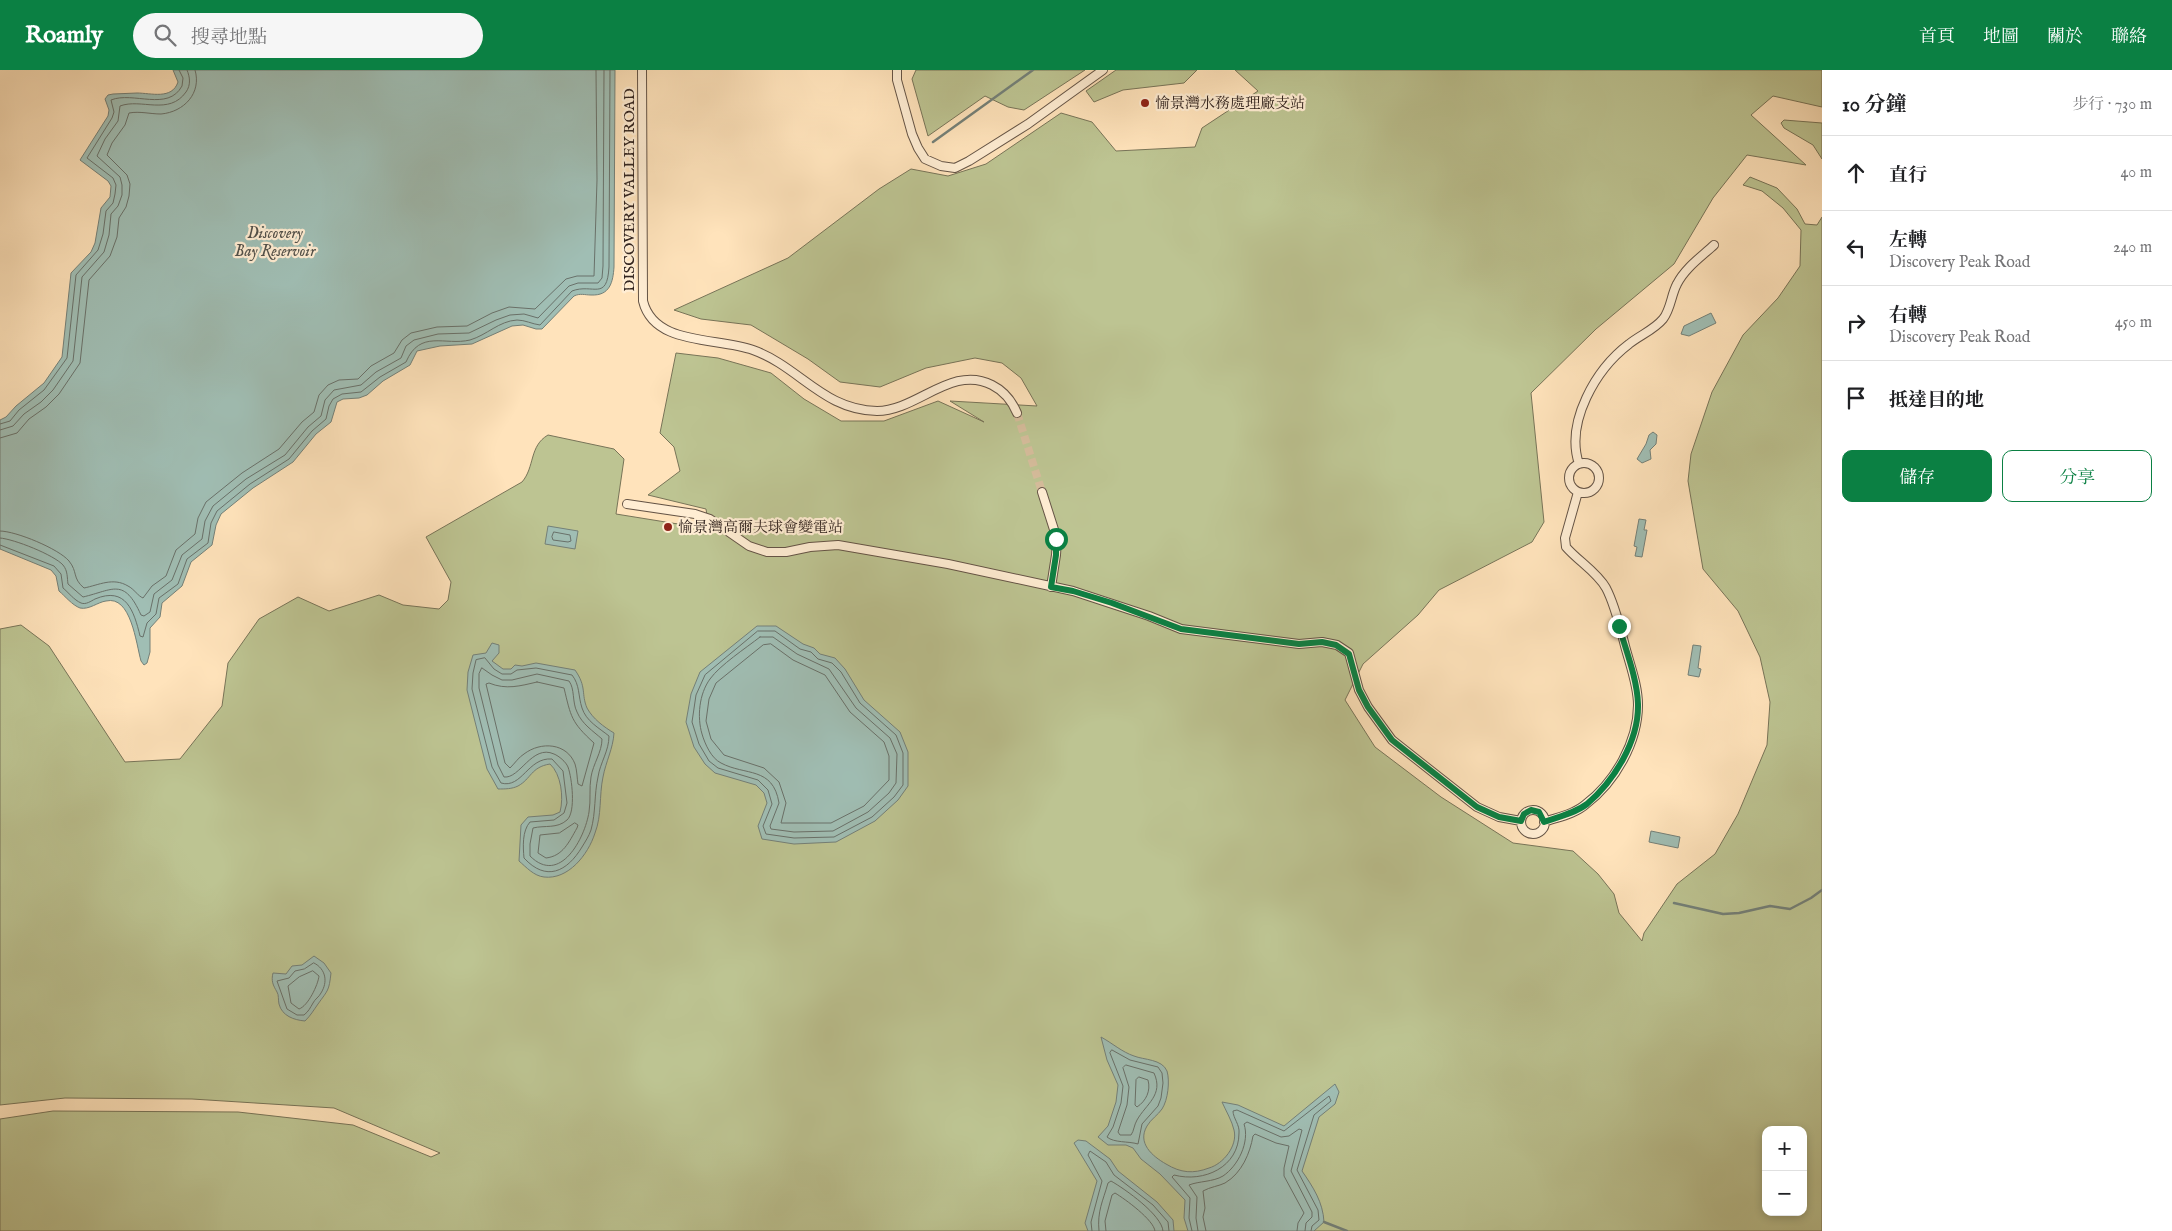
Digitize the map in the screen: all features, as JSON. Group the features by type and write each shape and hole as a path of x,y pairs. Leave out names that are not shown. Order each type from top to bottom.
{"street":[{"name":"DISCOVERY VALLEY ROAD","path":"642,70 643,301 646,313 653,322 663,330 676,334 742,346 786,366 822,395 839,403 860,409 879,411 891,408 954,382 972,379 983,381 998,388 1009,399 1017,413"},
{"path":"897,70 897,80 912,134 918,148 925,159 941,166 955,168 1028,124 1103,70"},
{"path":"1578,464 1574,444 1593,384 1606,366 1629,344 1663,319 1677,284 1686,271 1714,245"},
{"path":"1578,464 1587,464 1594,467 1599,480 1591,491 1578,492 1571,485 1569,480 1571,470 1578,464"},
{"path":"1042,492 1056,539 1056,555 1051,587"},
{"path":"1544,822 1542,815 1536,810 1524,814 1521,821 1523,828 1532,833 1539,831 1544,822 1572,813 1586,804 1607,782 1623,760 1634,732 1638,706 1635,683 1619,626 1605,587 1566,547 1565,538 1578,492"},
{"path":"627,504 695,514 710,519 748,546 767,552 786,552 810,547 838,545 948,564 1073,591 1112,603 1181,629 1260,640 1299,644 1322,642 1336,645 1349,654 1359,690 1368,707 1392,740 1477,807 1499,817 1521,821"}],"green space":[{"path":"916,70 1085,70 1024,110 1008,107 985,96 928,136 912,79"},
{"path":"1116,70 1197,70 1184,83 1123,90 1094,102 1086,91"},
{"path":"1235,70 1822,70 1822,107 1773,96 1751,115 1806,165 1747,155 1713,198 1674,264 1596,329 1531,393 1544,522 1532,542 1439,590 1418,615 1363,664 1345,700 1375,747 1441,797 1513,843 1573,851 1598,874 1614,894 1619,913 1642,941 1644,933 1677,884 1715,854 1738,814 1767,745 1770,702 1760,657 1738,611 1703,569 1688,481 1691,454 1712,392 1743,335 1778,298 1800,266 1801,230 1783,208 1762,191 1743,185 1750,177 1777,188 1797,209 1805,224 1817,225 1822,217 1822,1231 0,1231 0,1119 53,1111 238,1112 353,1125 431,1157 440,1153 334,1108 192,1099 65,1098 0,1105 0,629 21,625 49,646 125,762 180,759 222,706 228,663 259,619 298,597 329,611 379,595 403,605 439,609 448,600 451,582 426,537 522,482 529,470 538,445 548,435 614,449 624,459 616,514 709,529 706,509 648,495 680,471 674,447 660,433 676,353 718,358 771,373 804,399 841,421 884,421 938,401 984,422 950,401 1037,406 1021,378 1002,363 975,358 926,368 880,387 840,382 808,359 751,325 701,319 674,310 788,258 879,189 911,169 948,176 986,164 1061,113 1092,122 1116,151 1195,147 1202,128 1258,91"},
{"path":"1784,120 1822,123 1822,159 1813,145 1784,128 1781,123"}],"water":[{"name":"Discovery Bay Reservoir","path":"173,70 615,70 614,267 613,278 606,291 597,295 580,294 574,296 542,329 523,325 512,326 472,344 440,346 417,351 410,365 383,381 367,395 359,398 343,399 337,402 331,422 316,434 293,462 253,488 221,514 216,525 212,545 191,562 182,586 162,603 160,617 150,628 150,652 147,663 144,665 141,661 131,622 121,605 114,601 106,601 87,608 77,607 59,591 56,576 51,570 0,549 0,420 6,417 16,406 44,383 62,357 71,273 91,252 95,243 101,208 110,197 111,186 108,181 80,160 108,116 109,110 105,99 108,95 113,94 160,94 171,91 178,82"},
{"path":"1711,313 1716,323 1689,336 1681,334 1684,326"},
{"path":"1653,432 1657,435 1656,444 1650,450 1651,459 1642,463 1637,459 1649,435"},
{"path":"1639,519 1646,520 1644,530 1647,530 1642,557 1635,556 1637,547 1634,546"},
{"path":"548,526 578,531 575,549 545,544"},
{"path":"757,626 776,626 803,644 814,648 820,654 835,658 845,669 864,700 900,732 908,752 908,786 898,800 875,821 836,842 794,844 762,839 758,826 767,803 764,793 756,785 715,773 705,764 694,747 686,722 691,694 700,672"},
{"path":"492,643 499,645 499,653 492,661 503,669 511,669 515,665 522,666 536,663 575,670 581,681 587,708 592,716 614,733 603,777 599,819 592,841 576,864 569,870 553,877 537,875 519,861 521,825 528,817 553,815 560,812 562,800 561,786 554,768 550,764 544,766 535,770 518,786 501,789 498,789 487,769 467,690 468,672 473,655 486,653"},
{"path":"1693,645 1701,646 1698,668 1701,669 1699,677 1688,675"},
{"path":"1651,831 1680,837 1678,848 1649,842"},
{"path":"314,956 324,963 331,973 329,987 305,1021 297,1020 283,1012 273,983 273,973 286,974 292,966 302,965"},
{"path":"1101,1037 1121,1050 1165,1067 1168,1075 1166,1101 1162,1109 1147,1126 1144,1138 1151,1153 1171,1167 1182,1171 1198,1171 1214,1166 1232,1148 1235,1136 1234,1130 1222,1102 1238,1105 1284,1126 1335,1084 1339,1092 1335,1104 1319,1117 1302,1171 1320,1201 1324,1222 1314,1231 1188,1231 1184,1218 1185,1200 1160,1174 1141,1159 1133,1148 1126,1145 1108,1145 1098,1137 1108,1126 1116,1102 1118,1085 1107,1060"},
{"path":"1078,1140 1086,1141 1110,1159 1118,1171 1157,1202 1173,1220 1174,1231 1088,1231 1085,1223 1097,1181 1074,1143"}],"waterway":[{"path":"933,142 1033,70"},
{"path":"1674,903 1723,914 1739,913 1770,906 1790,909 1822,890"},
{"path":"1324,1222 1347,1231"}],"tunnel":[{"path":"1017,413 1042,492"}],"place":[{"name":"愉景灣水務處理廠支站","path":"1145,103"},
{"name":"愉景灣高爾夫球會變電站","path":"668,527"}],"route":[{"path":"1056,539 1057,547 1051,587 1073,591 1112,603 1181,629 1260,640 1299,644 1322,642 1336,645 1349,654 1359,690 1368,707 1392,740 1477,807 1499,817 1521,821 1524,814 1531,810 1539,812 1544,818 1544,822 1572,813 1586,804 1607,782 1623,760 1634,732 1638,706 1635,683 1619,626"}]}
